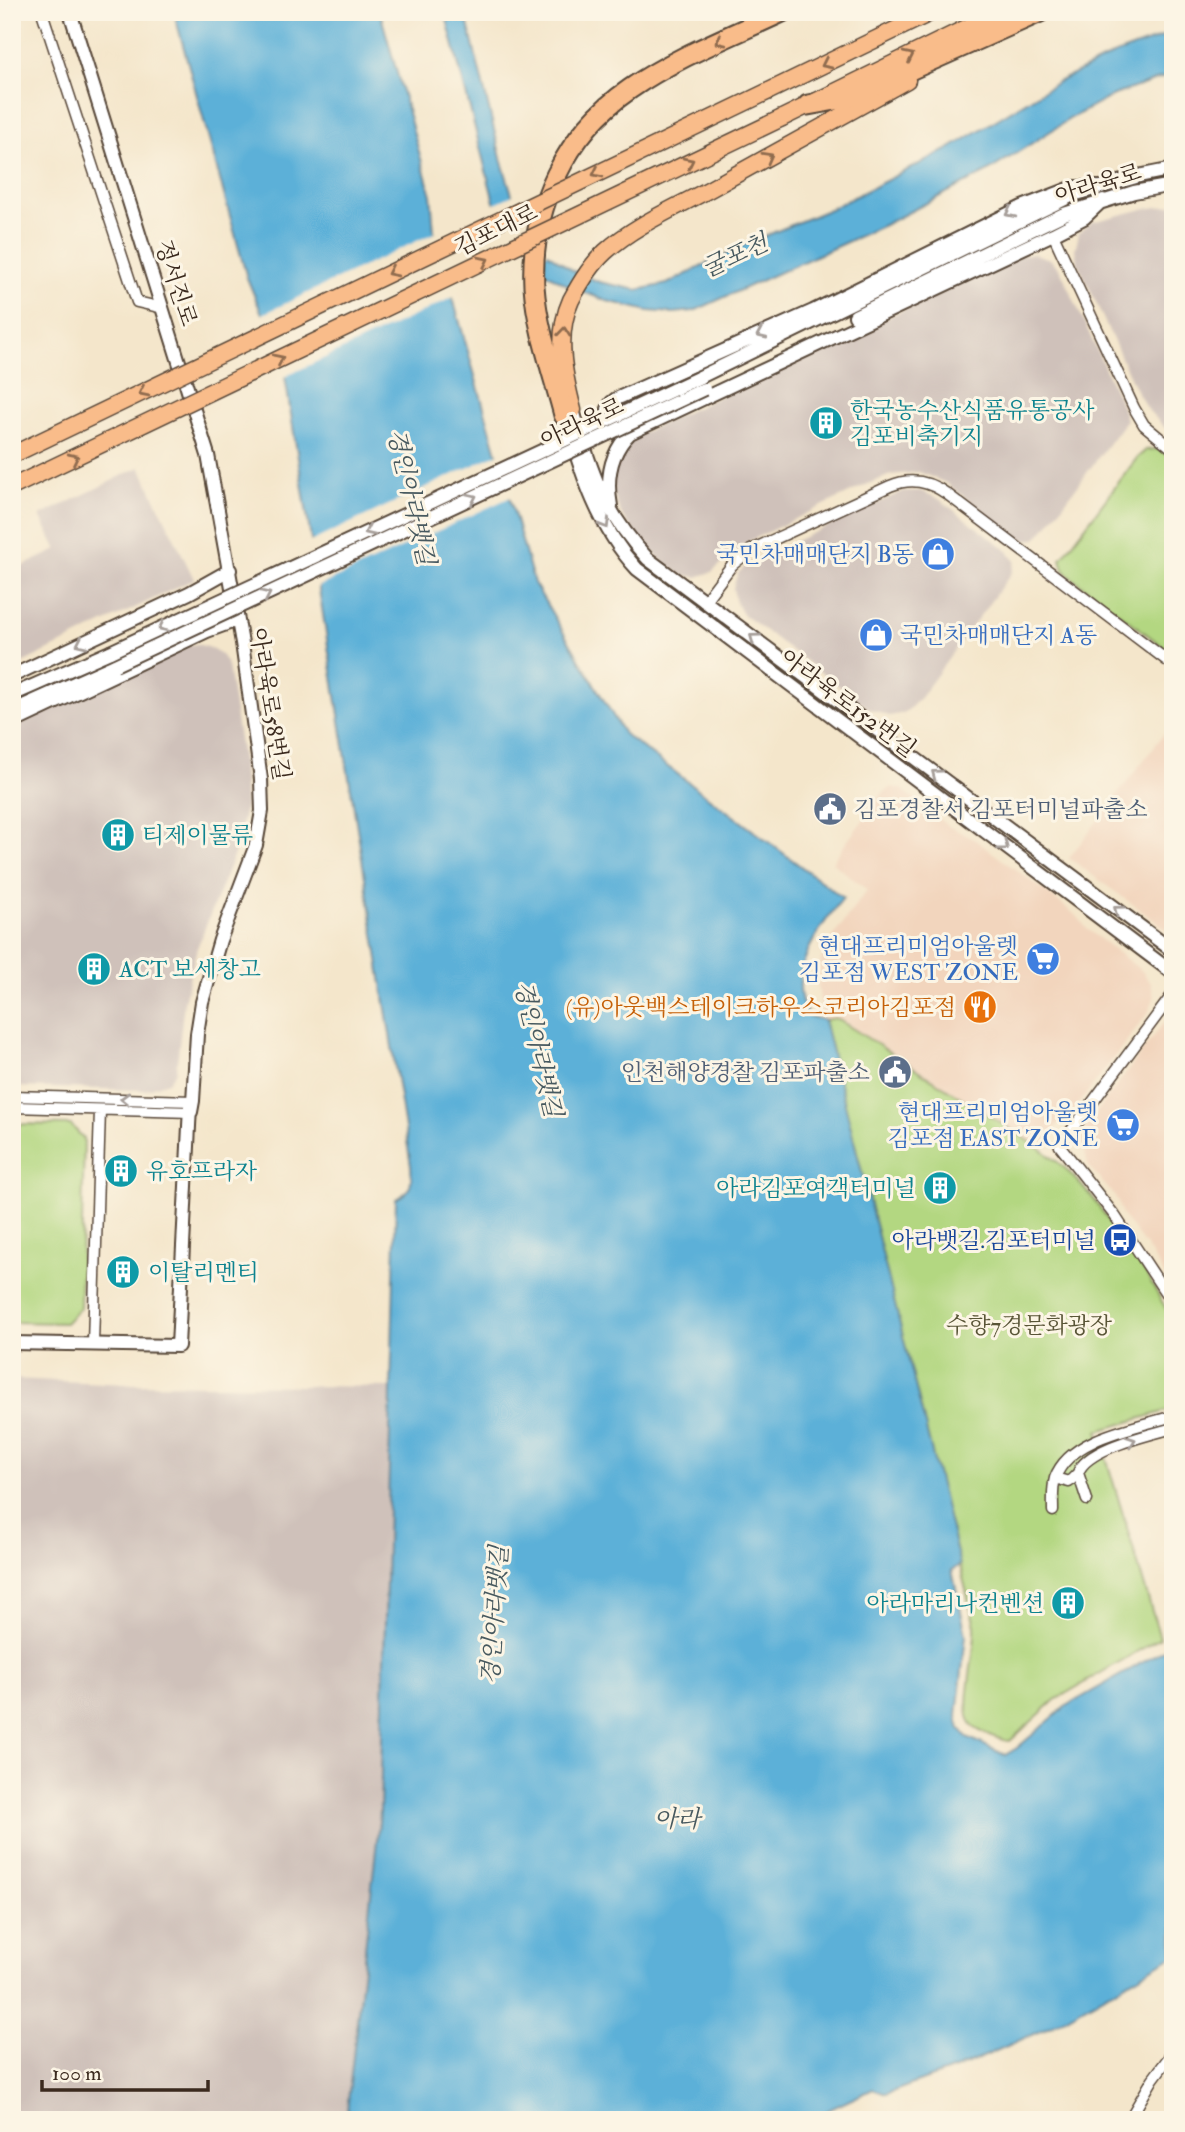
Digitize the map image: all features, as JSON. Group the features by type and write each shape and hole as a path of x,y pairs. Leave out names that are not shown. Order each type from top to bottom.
{"highway":[{"path":"568,413 542,328 534,285 540,215 556,174 577,141 597,117 629,90 647,78 782,12"},
{"path":"807,105 847,98 892,79 996,22 1040,12"}],"main road":[{"name":"김포대로","path":"12,455 932,12"},
{"path":"568,413 562,347 570,302 603,254 668,212 996,22 1028,12"},
{"name":"김포대로","path":"12,487 807,105"}],"street":[{"path":"41,12 137,302 163,308"},
{"name":"정서진로","path":"69,12 208,455 237,620"},
{"name":"아라육로","path":"12,695 701,384 1073,195 1173,169"},
{"name":"아라육로","path":"12,711 116,665 701,384 1064,214 1134,192 1173,185"},
{"path":"641,429 629,433 616,429 608,418 609,405 616,399 813,311 1022,207 1074,187 1097,187"},
{"path":"613,517 609,497 609,473 623,440 630,433 1053,234 1084,218 1104,200"},
{"path":"1053,234 1134,408 1144,425 1173,449"},
{"name":"아라육로152번길","path":"568,413 591,472 613,517 648,559 1173,951"},
{"name":"아라육로152번길","path":"568,413 583,478 597,511 624,554 646,577 1173,973"},
{"path":"705,602 732,565 751,550 890,486 915,481 932,485 947,494 1173,666"},
{"path":"12,676 189,593 230,570"},
{"path":"189,593 200,603 207,631"},
{"path":"12,723 207,631 237,620"},
{"name":"아라육로58번길","path":"12,1343 178,1346 197,1034 205,986 256,845 262,811 256,735 237,620"},
{"path":"1173,994 1060,1146 1121,1224 1173,1304"},
{"path":"12,1096 191,1104"},
{"path":"12,1107 100,1110 191,1104"},
{"path":"93,1344 100,1110"},
{"path":"1053,1511 1055,1478 1071,1454 1088,1443 1173,1416"},
{"path":"1055,1478 1069,1482 1082,1464 1094,1455 1173,1429"},
{"path":"1088,1443 1094,1455"},
{"path":"1078,1472 1087,1500"},
{"path":"1129,2120 1153,2079 1173,2052"}],"shaded area":[{"path":"1173,205 1173,436 1149,411 1136,390 1077,261 1075,250 1079,233 1092,222"},
{"path":"1035,254 1050,259 1060,269 1126,420 1043,532 1035,539 1024,540 1017,537 946,483 919,472 891,475 868,484 745,543 712,572 697,577 682,575 664,563 623,517 616,502 612,480 618,459 636,436 1018,256"},
{"path":"140,467 194,579 12,668 12,571 57,550 40,516"},
{"path":"904,491 921,491 939,499 1007,550 1015,561 1012,572 919,699 905,713 889,716 870,709 744,615 736,604 733,588 738,573 750,562"},
{"path":"197,644 213,649 222,656 228,666 243,765 245,809 236,849 197,948 184,1002 176,1071 168,1082 145,1090 12,1087 12,727"},
{"path":"1173,722 1173,934 1069,858"},
{"path":"891,787 902,789 950,827 974,839 1045,891 1078,917 1087,929 1142,971 1151,983 1154,998 1148,1013 1073,1111 1061,1120 1040,1148 849,1025 836,1018 824,1020 818,987 821,959 830,941 867,890 832,862 882,794"},
{"path":"1173,1015 1173,1289 1149,1250 1122,1215 1117,1199 1088,1165 1082,1141 1087,1125 1165,1021"},
{"path":"12,1379 128,1384 391,1387 380,1813 346,2120 12,2120"}],"green space":[{"path":"1157,449 1173,458 1173,654 1072,578 1064,570 1061,559 1137,458 1146,450"},
{"name":"수향7경문화광장","path":"836,1018 1040,1148 1065,1168 1093,1198 1148,1277 1173,1321 1173,1409 1098,1431 1160,1638 1055,1700 1010,1741 977,1729 968,1716 975,1626 824,1020"},
{"path":"12,1124 71,1125 84,1139 80,1308 65,1323 12,1322"}],"water":[{"name":"아라","path":"174,12 380,12 431,195 434,232 534,583 624,734 843,898 807,953 800,984 802,1000 808,1016 824,1020 960,1565 952,1570 966,1635 957,1715 959,1727 967,1737 1005,1755 1065,1707 1173,1645 1173,1956 1051,2026 965,2065 886,2094 873,2089 807,2120 346,2120 380,1813 396,1199 410,1186 411,1166 283,364 247,278"},
{"name":"굴포천","path":"445,12 465,12 502,162 519,217 540,248 574,271 599,282 638,290 667,284 746,244 830,209 949,149 1058,82 1113,55 1173,33 1173,74 1114,95 1071,118 987,172 884,225 694,311 648,311 607,301 573,288 539,269 499,221"}],"pier":[{"path":"515,194 531,233 550,251 525,263 510,250 496,223 491,205"},
{"path":"438,231 456,296 282,378 280,365 259,316"},
{"path":"501,452 513,496 315,588 308,543"}],"place":[{"name":"한국농수산식품유통공사 김포비축기지","path":"826,423"},
{"name":"국민차매매단지 B동","path":"938,554"},
{"name":"국민차매매단지 A동","path":"876,635"},
{"name":"김포경찰서 김포터미널파출소","path":"830,809"},
{"name":"티제이물류","path":"118,835"},
{"name":"현대프리미엄아울렛 김포점 WEST ZONE","path":"1043,959"},
{"name":"ACT 보세창고","path":"94,969"},
{"name":"(유)아웃백스테이크하우스코리아김포점","path":"980,1007"},
{"name":"인천해양경찰 김포파출소","path":"895,1072"},
{"name":"현대프리미엄아울렛 김포점 EAST ZONE","path":"1123,1125"},
{"name":"유호프라자","path":"121,1171"},
{"name":"아라김포여객터미널","path":"940,1188"},
{"name":"아라뱃길.김포터미널","path":"1120,1240"},
{"name":"이탈리멘티","path":"123,1272"},
{"name":"아라마리나컨벤션","path":"1068,1603"}],"water label":[{"name":"경인아라뱃길","path":"411,497"},
{"name":"경인아라뱃길","path":"538,1049"},
{"name":"경인아라뱃길","path":"495,1615"}]}
